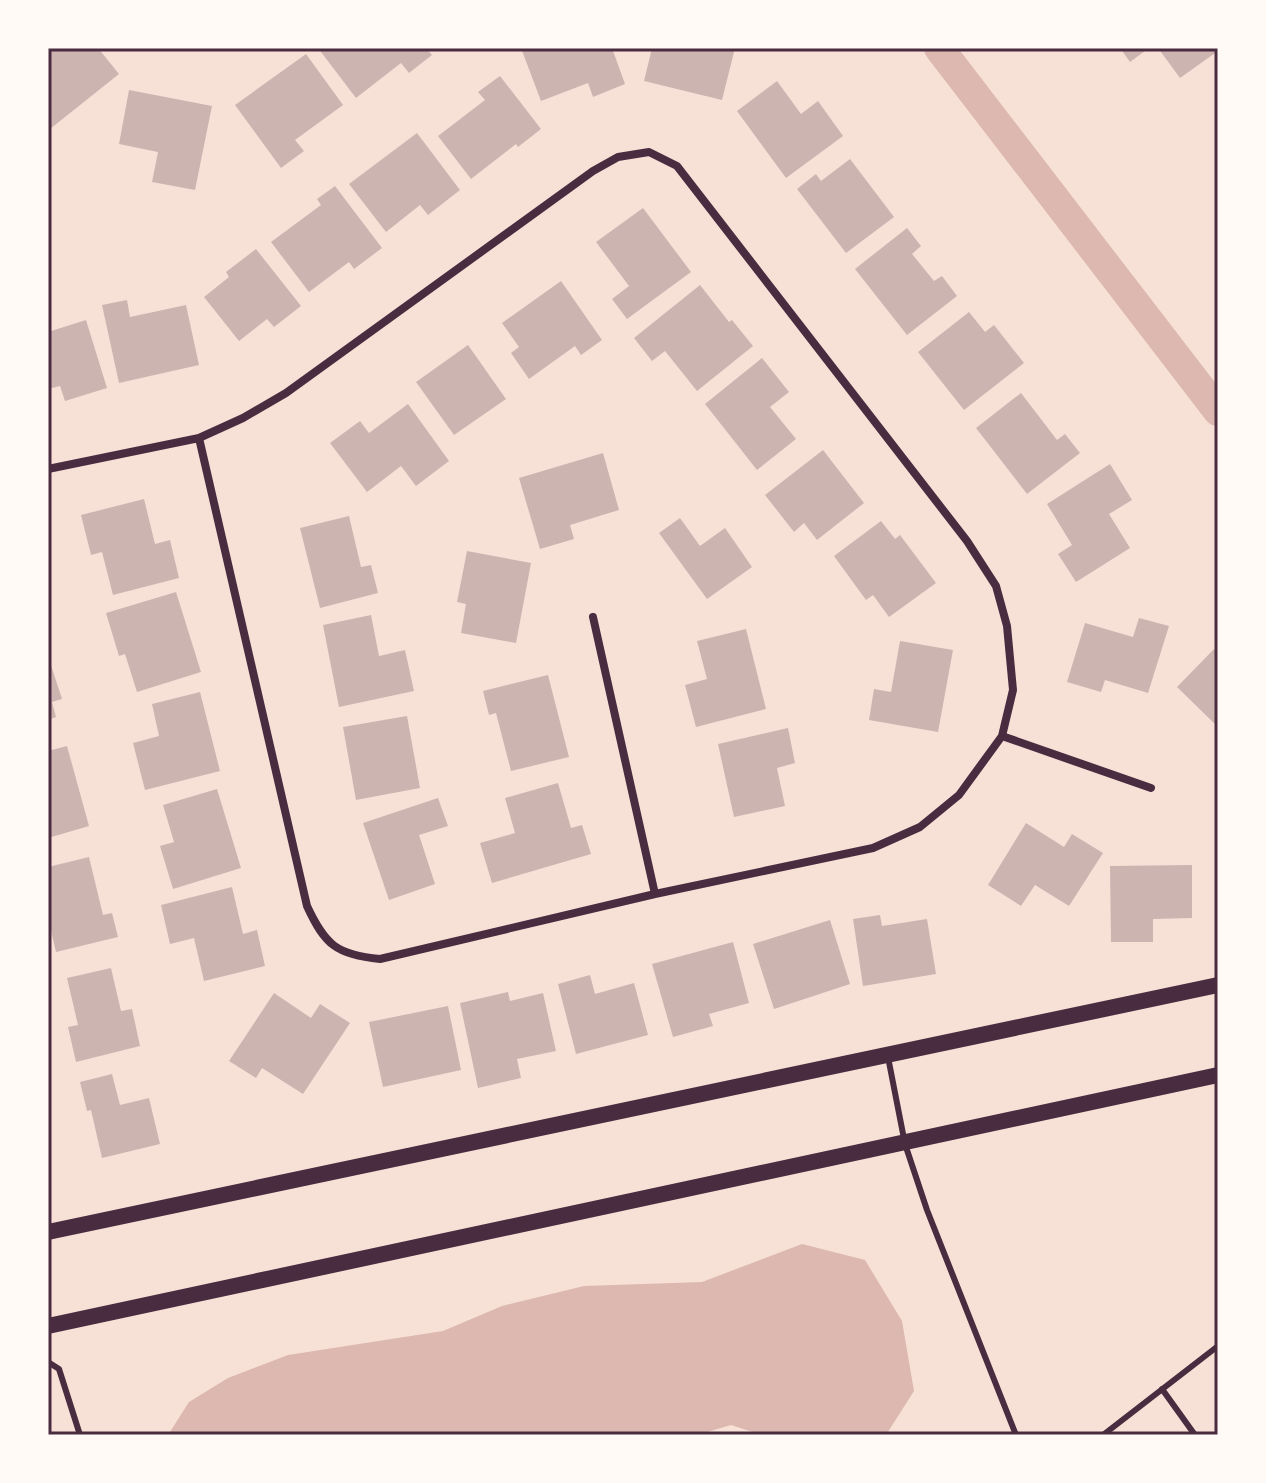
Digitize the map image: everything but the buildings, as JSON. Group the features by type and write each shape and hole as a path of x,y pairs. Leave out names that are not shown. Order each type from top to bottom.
{"main road":[{"path":"48,1232 1218,985"},
{"path":"48,1326 1218,1075"}],"street":[{"path":"48,469 199,438 243,418 286,393 593,171 618,157 649,152 677,166 967,541 996,586 1007,626 1013,690 1002,736 959,795 920,827 873,848 655,894 380,959 354,957 334,948 318,931 307,906 199,438"},
{"path":"593,617 655,894"},
{"path":"1002,736 1151,788"}],"lane":[{"path":"888,1053 905,1144 927,1210 1016,1435"},
{"path":"1103,1435 1218,1346"},
{"path":"48,1362 59,1369 80,1435"},
{"path":"1162,1389 1195,1435"}],"shaded area":[{"path":"802,1244 865,1260 902,1321 914,1391 886,1435 762,1435 731,1425 697,1435 168,1435 189,1402 228,1378 288,1355 443,1331 502,1306 584,1286 702,1282"}],"waterway":[{"path":"939,48 1218,411"}]}
